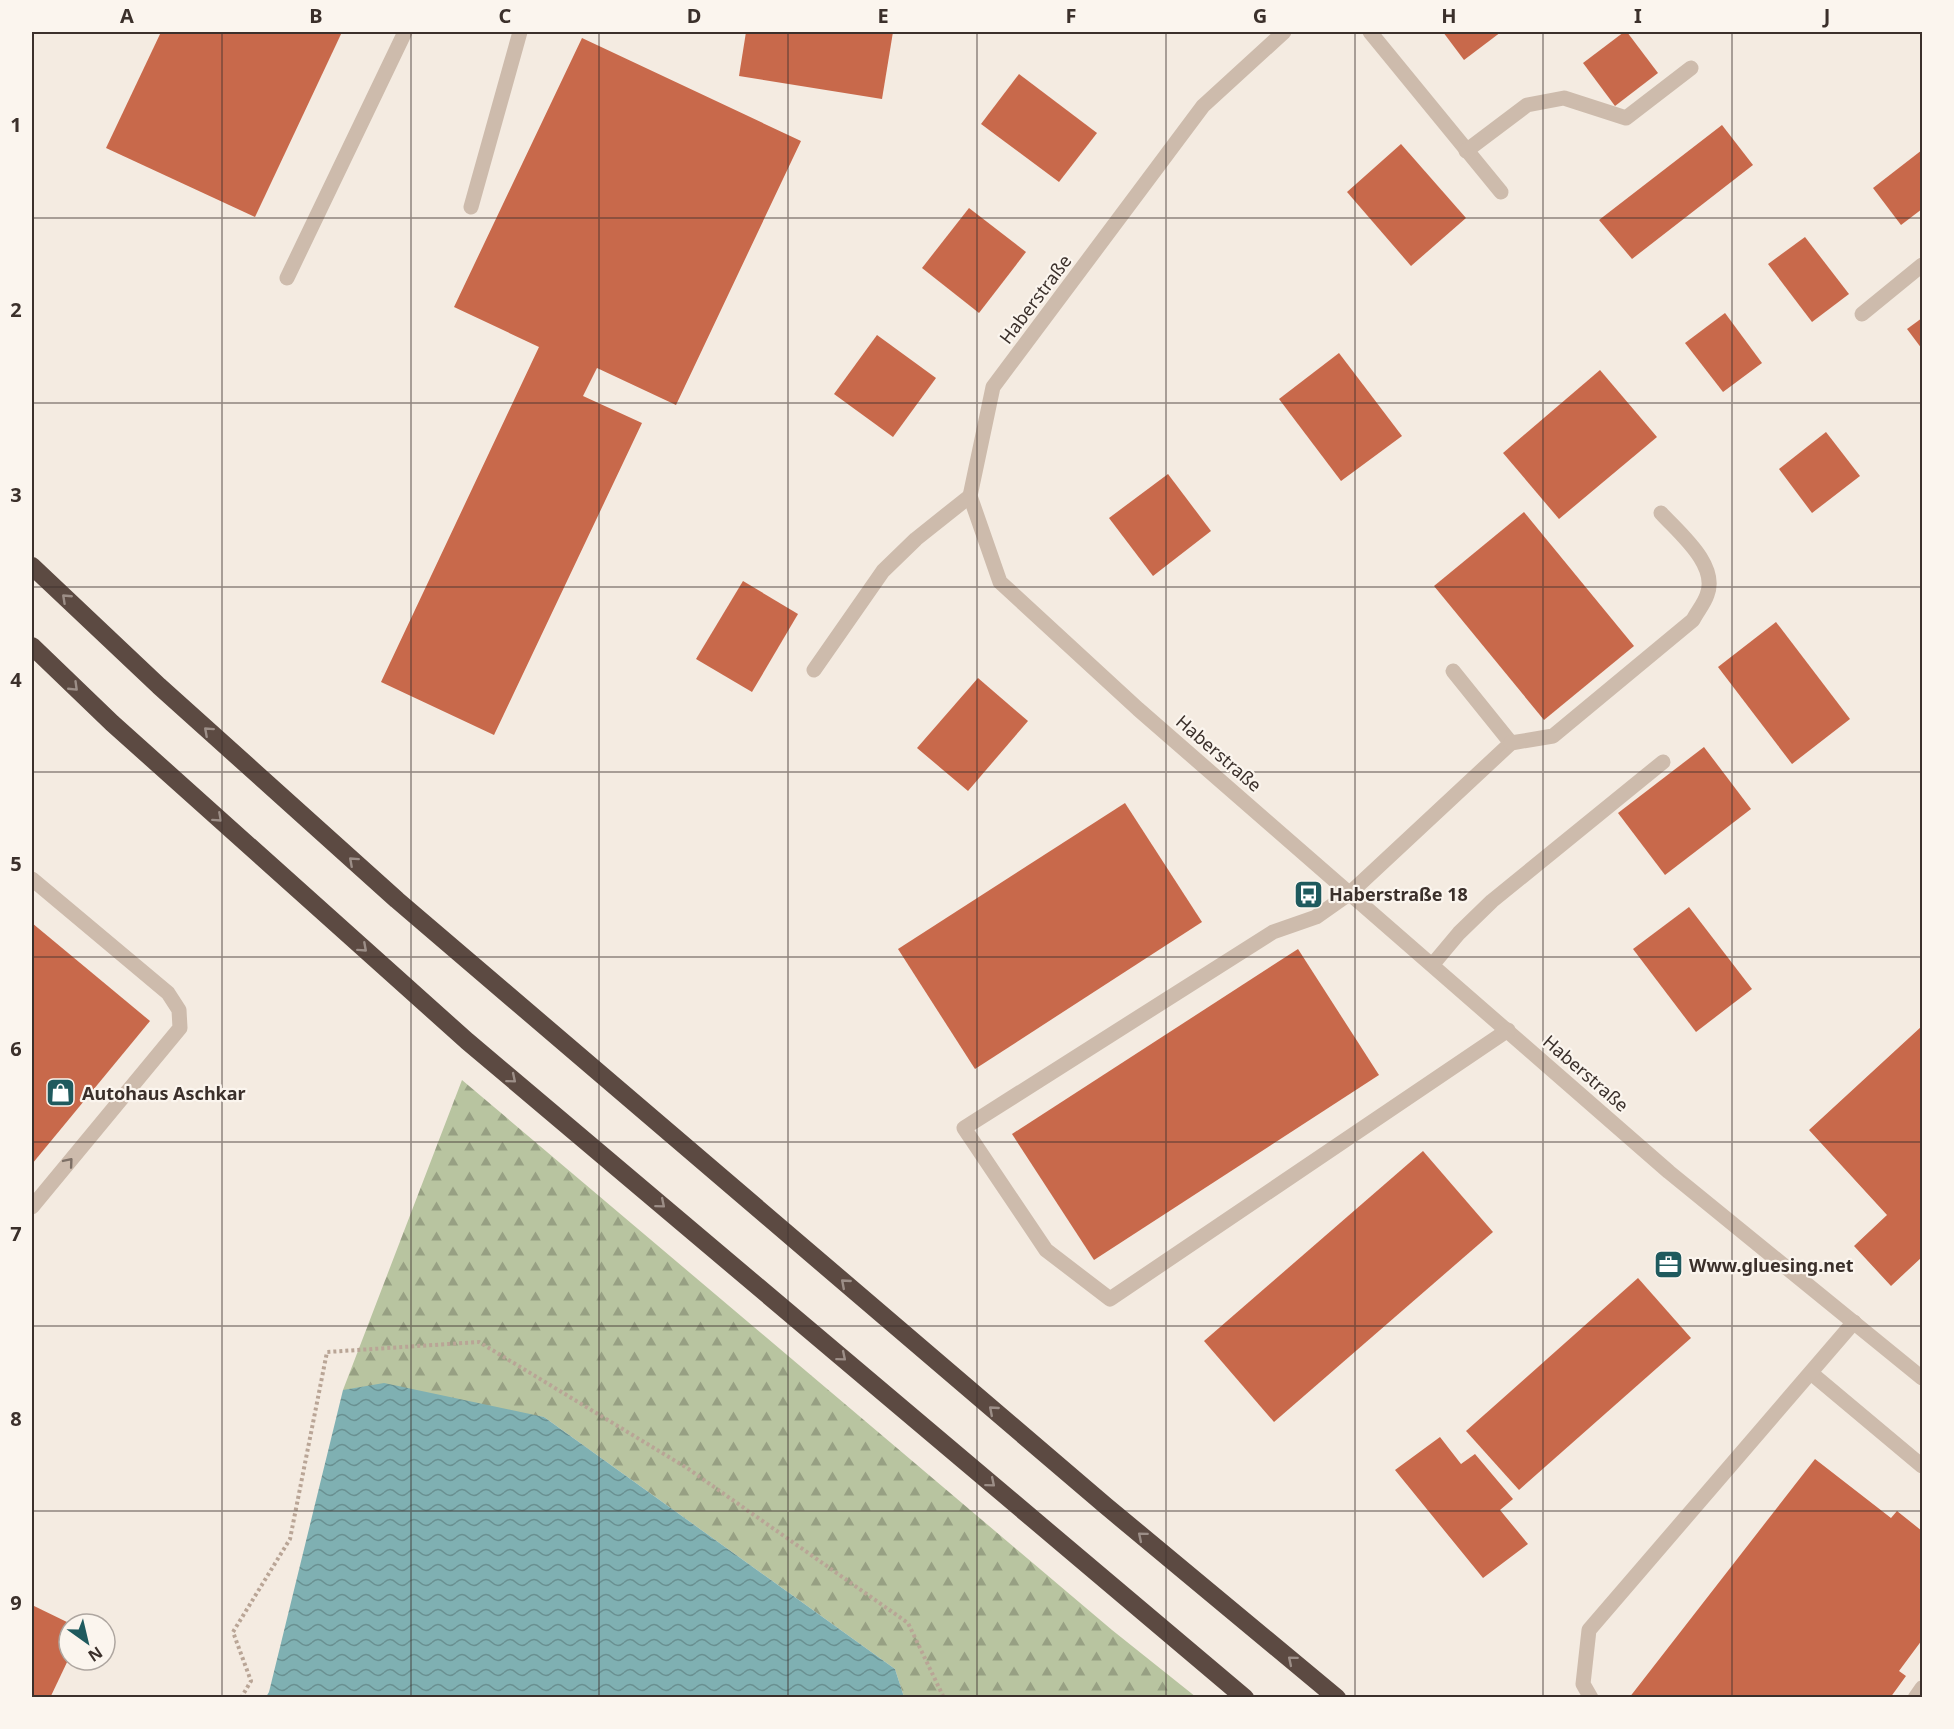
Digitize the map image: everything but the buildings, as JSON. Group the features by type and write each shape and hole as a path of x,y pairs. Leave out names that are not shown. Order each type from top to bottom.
{"highway":[{"path":"32,566 159,686 397,900 1106,1506 1337,1698"},
{"path":"32,646 112,723 467,1041 1245,1698"}],"street":[{"path":"288,278 405,32"},
{"path":"471,207 520,32"},
{"name":"Haberstraße","path":"1284,32 1203,106 993,387 970,496 1000,582 1138,709 1669,1172 1923,1378"},
{"path":"1370,32 1501,192"},
{"path":"1466,151 1527,105 1564,98 1626,118 1691,68"},
{"path":"1862,314 1923,265"},
{"path":"814,670 883,572 916,539 970,496"},
{"path":"1508,1030 1110,1299 1046,1250 964,1128 1273,932 1316,917 1350,892 1511,743 1553,736 1693,620 1708,594 1709,573 1697,551 1661,513"},
{"path":"1453,671 1511,743"},
{"path":"1432,964 1459,933 1492,901 1663,762"},
{"path":"32,879 168,993 179,1010 180,1028 32,1207"},
{"path":"1591,1698 1583,1684 1589,1630 1854,1322"},
{"path":"1811,1373 1923,1466"},
{"path":"1914,1698 1923,1688"}],"path":[{"path":"241,1698 251,1681 233,1632 290,1539 327,1352 479,1342 687,1468 908,1623 944,1698"}],"green space":[{"path":"462,1080 1112,1630 1196,1697 904,1697 895,1669 544,1417 343,1390"}],"water":[{"path":"384,1383 544,1417 895,1669 904,1697 266,1697 343,1390"}],"place":[{"name":"Haberstraße 18","path":"1308,894"},
{"name":"Autohaus Aschkar","path":"61,1093"},
{"name":"Www.gluesing.net","path":"1668,1265"}]}
